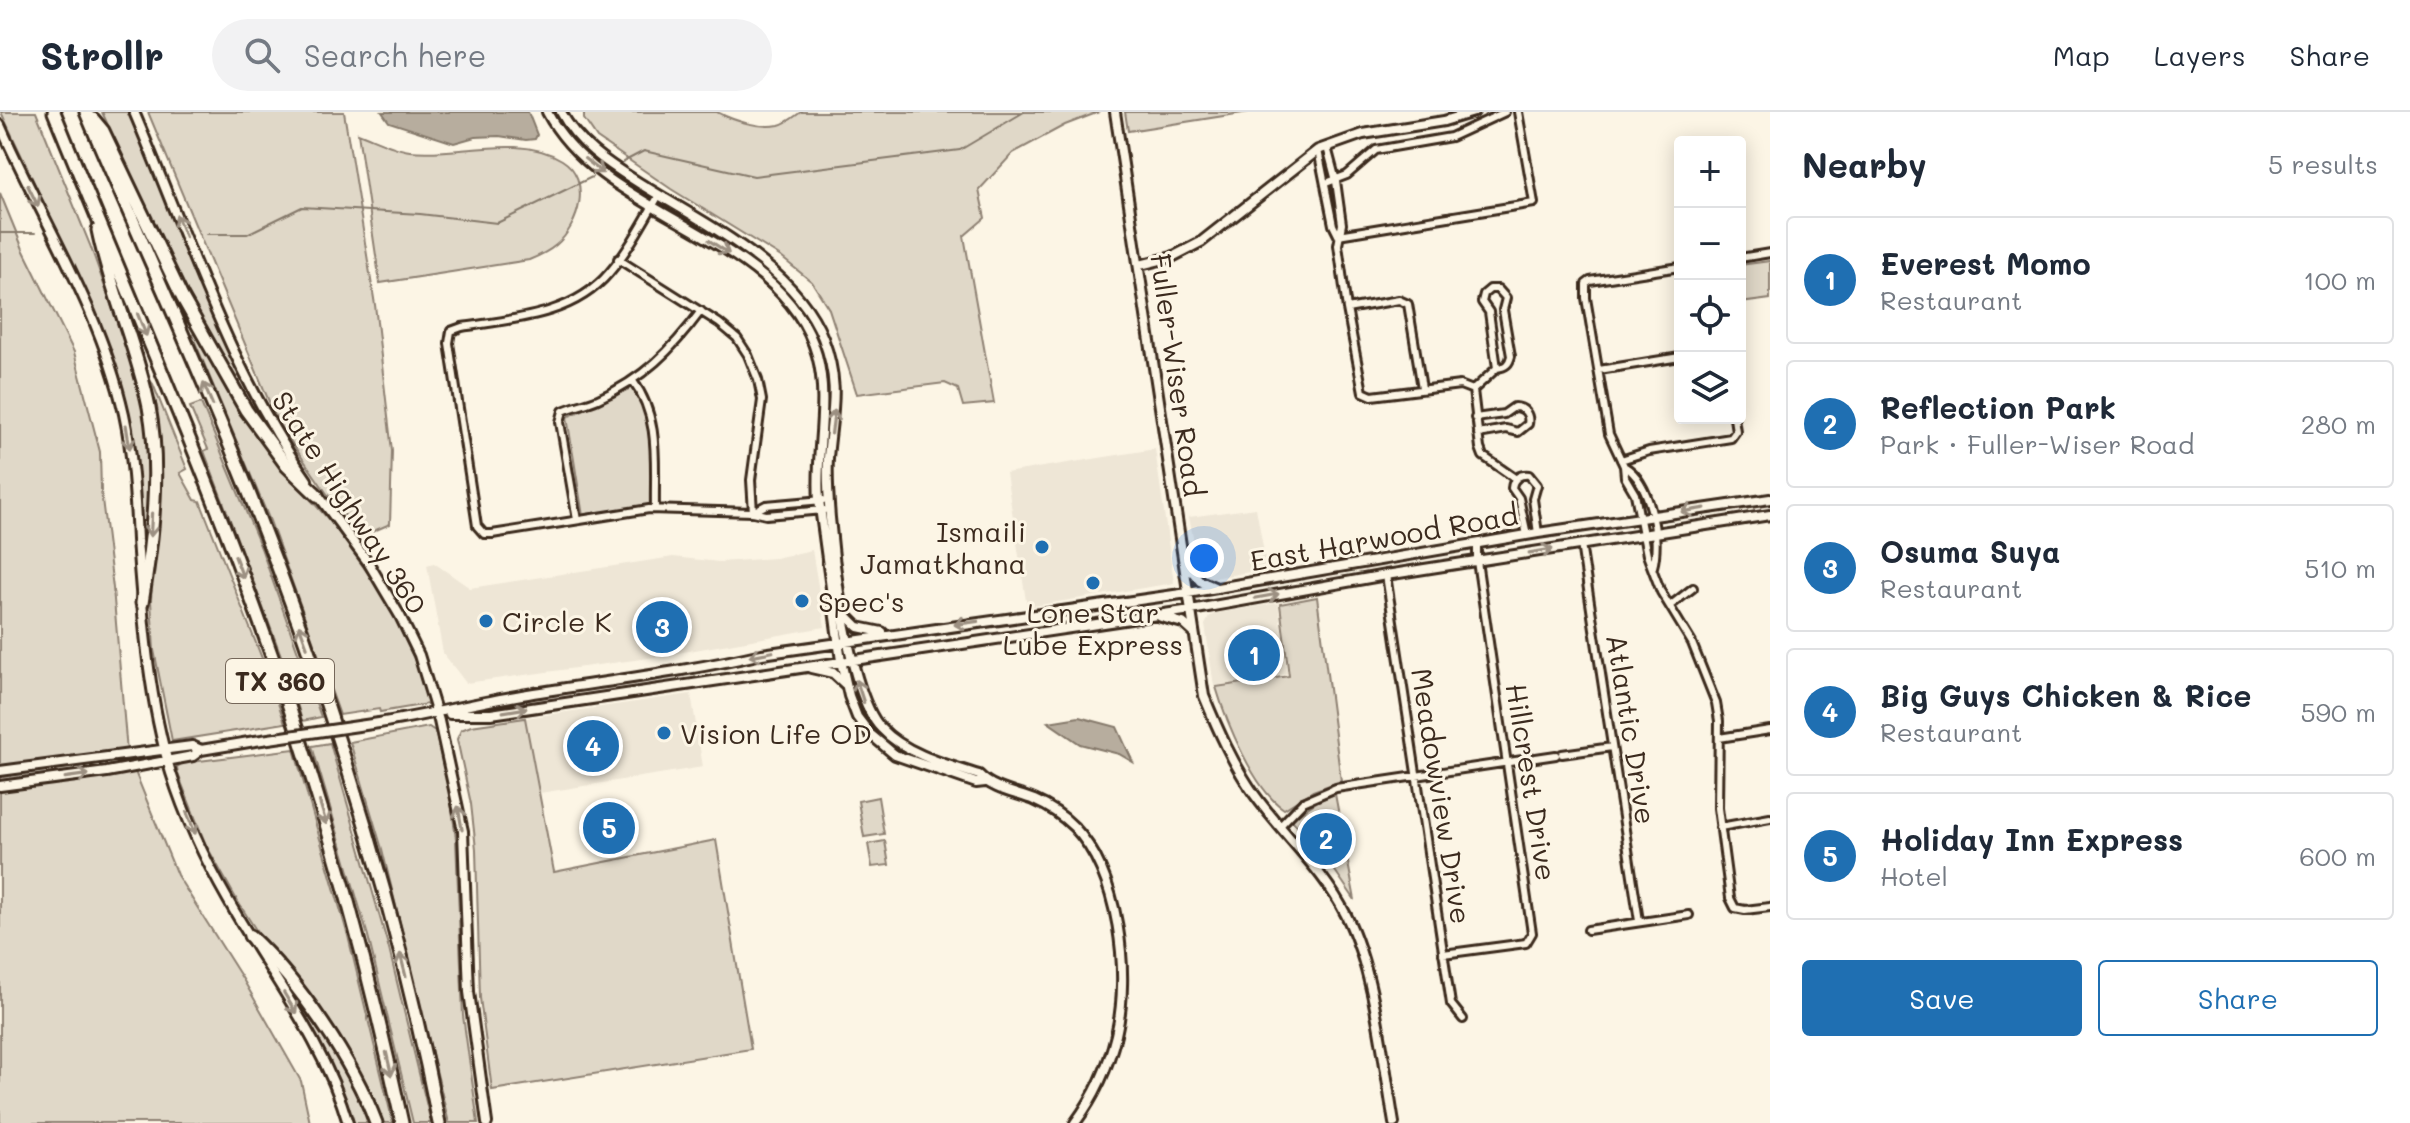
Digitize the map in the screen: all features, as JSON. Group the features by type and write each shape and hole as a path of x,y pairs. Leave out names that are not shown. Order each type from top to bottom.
{"highway":[{"name":"TX 360","path":"54,112 219,515 275,666 343,882 368,973 402,1123"},
{"name":"TX 360","path":"87,112 239,467 313,667 388,909 439,1123"},
{"path":"87,112 103,131 182,297 246,410 287,466 317,495"},
{"path":"94,210 104,258 142,379 152,435 154,461 149,559 142,603"},
{"path":"250,936 270,954 327,1031 359,1084 376,1123"}],"main road":[{"name":"State Highway 360","path":"134,112 243,370 292,458 368,562 419,655 437,713 463,831 469,992 487,1123"},
{"path":"547,112 569,144 595,168 761,274 786,297 805,326 817,353 822,380 823,412 817,474 838,642 852,707 863,726 895,755 976,783 985,782 1037,802 1073,826 1093,850 1107,883 1119,943 1120,1010 1106,1070 1092,1101 1075,1123"},
{"path":"561,112 584,144 609,164 749,252 790,285 811,313 831,364 836,398 828,458 830,510 852,659 865,704 879,727 890,737 941,762 979,775 985,782"},
{"name":"Fuller-Wiser Road","path":"1115,112 1204,696 1214,722 1244,778 1329,885 1347,916 1360,948 1394,1123"},
{"path":"1140,265 1172,257 1201,242 1294,166 1323,148 1363,134 1444,121 1474,112"},
{"path":"0,125 86,304 114,378 124,415 131,455 149,675 168,761 203,852 313,1041 331,1077 348,1123"},
{"name":"East Harwood Road","path":"0,786 168,761 193,756 201,750 379,723 487,700 629,679 838,642 1188,593 1538,533 1770,499"},
{"path":"1739,503 1742,519"},
{"name":"East Harwood Road","path":"437,713 491,714 1191,610 1386,575 1770,515"},
{"path":"1183,560 1200,581 1219,588"},
{"path":"843,608 850,621 865,631 911,632"},
{"path":"1074,610 1076,627"},
{"path":"1152,615 1177,620 1194,633"},
{"path":"803,666 833,673 846,686"},
{"path":"629,679 632,692"},
{"name":"East Harwood Road","path":"0,771 192,746 201,750"}],"street":[{"path":"1326,183 1336,181 1357,168 1376,150 1451,137 1505,112"},
{"path":"1338,235 1534,203 1518,112"},
{"path":"1323,148 1336,181 1342,224 1338,235"},
{"path":"1323,148 1326,183 1333,225 1338,235 1347,309 1363,392 1372,396 1460,385 1473,390"},
{"path":"659,195 609,274 582,296 555,310 451,331 449,343 479,531 492,534 655,509 766,515 830,510"},
{"path":"1746,257 1770,253"},
{"path":"618,259 701,311 737,338 748,355 762,400 751,480 753,512"},
{"path":"1674,268 1586,284 1609,434 1625,477 1635,494 1643,534 1661,592 1692,643 1716,703 1719,738 1717,795 1730,898 1735,908 1770,907"},
{"path":"1473,390 1497,368 1509,363 1511,356 1503,310 1506,298 1502,291 1494,288 1484,294 1482,302 1489,312 1497,368"},
{"path":"1347,309 1399,300 1408,304 1422,388"},
{"path":"577,520 561,414 633,381 663,357 701,311"},
{"path":"1599,370 1674,358"},
{"path":"633,381 642,393 653,421 655,509"},
{"path":"1473,390 1483,456 1516,479"},
{"path":"1475,418 1504,414 1514,407 1523,409 1528,415 1528,424 1518,432 1506,429 1478,434"},
{"path":"1622,463 1649,451 1731,438 1736,431 1735,424"},
{"path":"1622,463 1638,478 1648,498 1656,554 1653,567"},
{"path":"1527,535 1519,498 1512,488 1516,479 1525,475 1536,481 1538,489 1533,505 1538,533"},
{"path":"753,512 766,505 830,500"},
{"name":"Hillcrest Drive","path":"1443,954 1526,943 1530,939 1531,924 1477,561 1477,543"},
{"name":"Atlantic Drive","path":"1581,544 1639,921"},
{"name":"Meadowview Drive","path":"1386,575 1451,1004 1463,1019"},
{"path":"1671,605 1693,588"},
{"path":"1719,738 1770,730"},
{"path":"1280,826 1294,809 1336,788 1612,747"},
{"path":"1720,827 1770,818"},
{"path":"1588,930 1689,915"}],"shaded area":[{"path":"1,112 36,112 90,245 136,375 146,415 150,455 147,540 142,540 132,429 116,366 100,323"},
{"path":"102,112 128,112 255,405 250,408 175,273"},
{"path":"148,112 344,112 375,305 392,451 390,524 369,533 339,511 278,423"},
{"path":"382,112 528,112 537,135 535,139 526,140 499,136 475,137 454,143 389,122"},
{"path":"584,112 717,112 747,123 772,126 785,123 801,112 1099,112 1065,125 1013,153 979,190 985,218 964,236 994,403 963,406 958,389 945,383 857,394 829,309 812,282 781,257 671,189 597,138 584,119"},
{"path":"1125,112 1249,112 1128,131"},
{"path":"358,133 410,151 507,147 544,152 572,168 580,190 576,215 556,245 529,260 380,283"},
{"path":"0,193 23,249 74,352 100,452 101,491 127,752 177,875 244,981 301,1081 310,1123 0,1123"},
{"path":"1770,261 1770,299 1746,302 1746,264"},
{"path":"198,332 289,476 331,522 370,576 394,616 416,663 429,697 428,704 340,715 270,521 192,335"},
{"path":"148,378 187,469 180,473 195,500 200,501 285,723 172,741 154,650 151,601 155,519 152,396 158,411"},
{"path":"631,388 636,390 651,421 650,503 646,507 583,516 567,417"},
{"path":"201,403 261,548 321,717 302,721 291,682 204,451 208,449 190,407"},
{"path":"1155,449 1174,583 1027,607 1006,473"},
{"path":"1256,508 1267,569 1208,579 1200,573 1189,517"},
{"path":"812,550 825,627 649,658 466,683 443,653 427,565 434,563 470,588 673,557 719,562 775,558"},
{"path":"1317,597 1341,781 1313,791 1284,809 1262,787 1252,771 1234,736 1216,687 1289,676 1280,604"},
{"path":"1278,603 1287,674 1214,686 1205,625 1209,617 1216,613"},
{"path":"691,694 703,767 540,793 525,718"},
{"path":"1079,717 1117,727 1133,762 1119,754 1080,744 1048,722"},
{"path":"525,718 554,872 716,840 751,1049 492,1090 480,998 476,849 471,804 457,739 461,730 471,726"},
{"path":"429,727 435,731 450,794 456,839 463,1016 478,1123 449,1123 382,849 350,742"},
{"path":"330,743 389,949 431,1123 413,1123 368,936 312,746"},
{"path":"294,749 348,936 393,1123 380,1123 238,902 206,845 178,774 177,767 183,763"},
{"path":"1335,794 1355,900 1327,859 1291,819"},
{"path":"878,797 884,834 864,837 858,801"},
{"path":"885,841 889,865 872,867 868,844"},
{"path":"308,1016 325,1035 372,1123 353,1123 331,1065 305,1017"}],"waterway":[{"path":"623,162 644,151 754,176 960,150 1024,112"},
{"path":"207,234 247,234 302,207 420,214 497,223 592,177"},
{"path":"0,233 35,233"}],"place":[{"name":"Ismaili Jamatkhana","path":"1042,547"},
{"name":"Lone Star Lube Express","path":"1093,583"},
{"name":"Spec's","path":"802,601"},
{"name":"Circle K","path":"486,621"},
{"name":"Osuma Suya","path":"662,627"},
{"name":"Everest Momo","path":"1254,655"},
{"name":"Vision Life OD","path":"664,733"},
{"name":"Big Guys Chicken & Rice","path":"593,746"},
{"name":"Holiday Inn Express","path":"609,828"},
{"name":"Reflection Park","path":"1326,839"}]}
